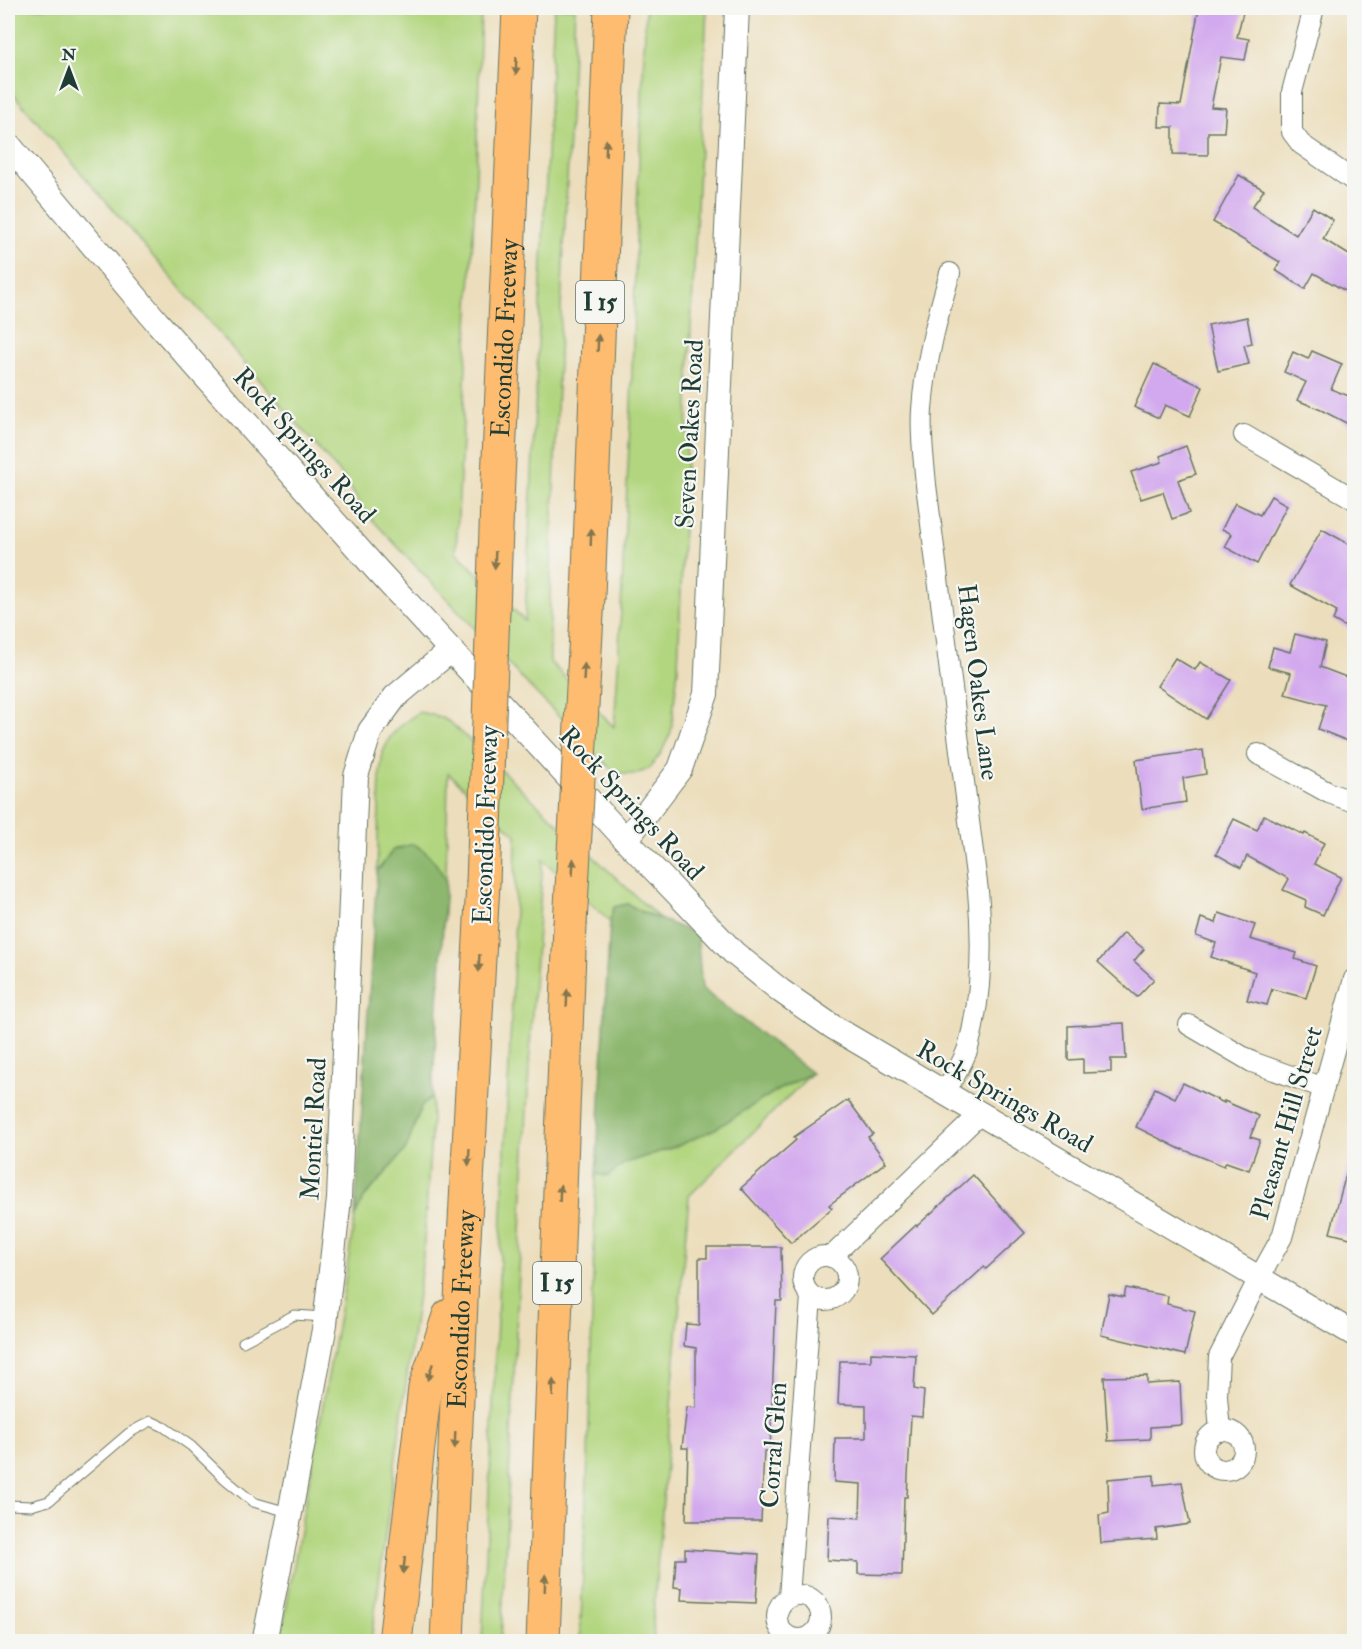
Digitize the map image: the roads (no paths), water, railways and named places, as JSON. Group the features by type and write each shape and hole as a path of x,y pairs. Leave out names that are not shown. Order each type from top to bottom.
{"highway":[{"name":"Escondido Freeway","path":"447,1641 462,1277 483,883 519,8"},
{"name":"I 15","path":"543,1641 570,925 588,596 611,8"},
{"path":"395,1641 425,1388 462,1277"}],"street":[{"name":"Seven Oakes Road","path":"626,840 680,769 706,694 737,8"},
{"path":"1314,8 1292,92 1292,132 1301,144 1354,181"},
{"name":"Rock Springs Road","path":"8,144 157,322 377,570 626,840 734,953 773,985 833,1027 1354,1334"},
{"name":"Hagen Oakes Lane","path":"945,1093 967,1049 979,990 981,955 978,891 922,441 925,377 932,336 950,273"},
{"path":"1244,435 1354,499"},
{"name":"Montiel Road","path":"264,1641 326,1317 339,1199 356,776 370,732 395,697 451,650"},
{"path":"1258,754 1329,793 1354,802"},
{"name":"Pleasant Hill Street","path":"1220,1431 1217,1396 1220,1357 1282,1237 1354,979"},
{"path":"1189,1025 1252,1062 1324,1088"},
{"name":"Corral Glen","path":"789,1597 811,1296 806,1291 802,1278 806,1265 817,1257 831,1257 980,1114"},
{"path":"811,1296 818,1300 831,1300 838,1296 846,1285 846,1271 838,1260 831,1257"},
{"name":"Corral Glen","path":"804,1595 811,1598 820,1608 821,1622 814,1634 808,1638 794,1640 781,1630 777,1616 778,1608 789,1597 804,1595"}],"lane":[{"path":"243,1342 294,1315 326,1317"},
{"path":"8,1503 9,1505 31,1506 49,1501 129,1433 151,1421 164,1427 191,1446 253,1502 290,1513"}]}
